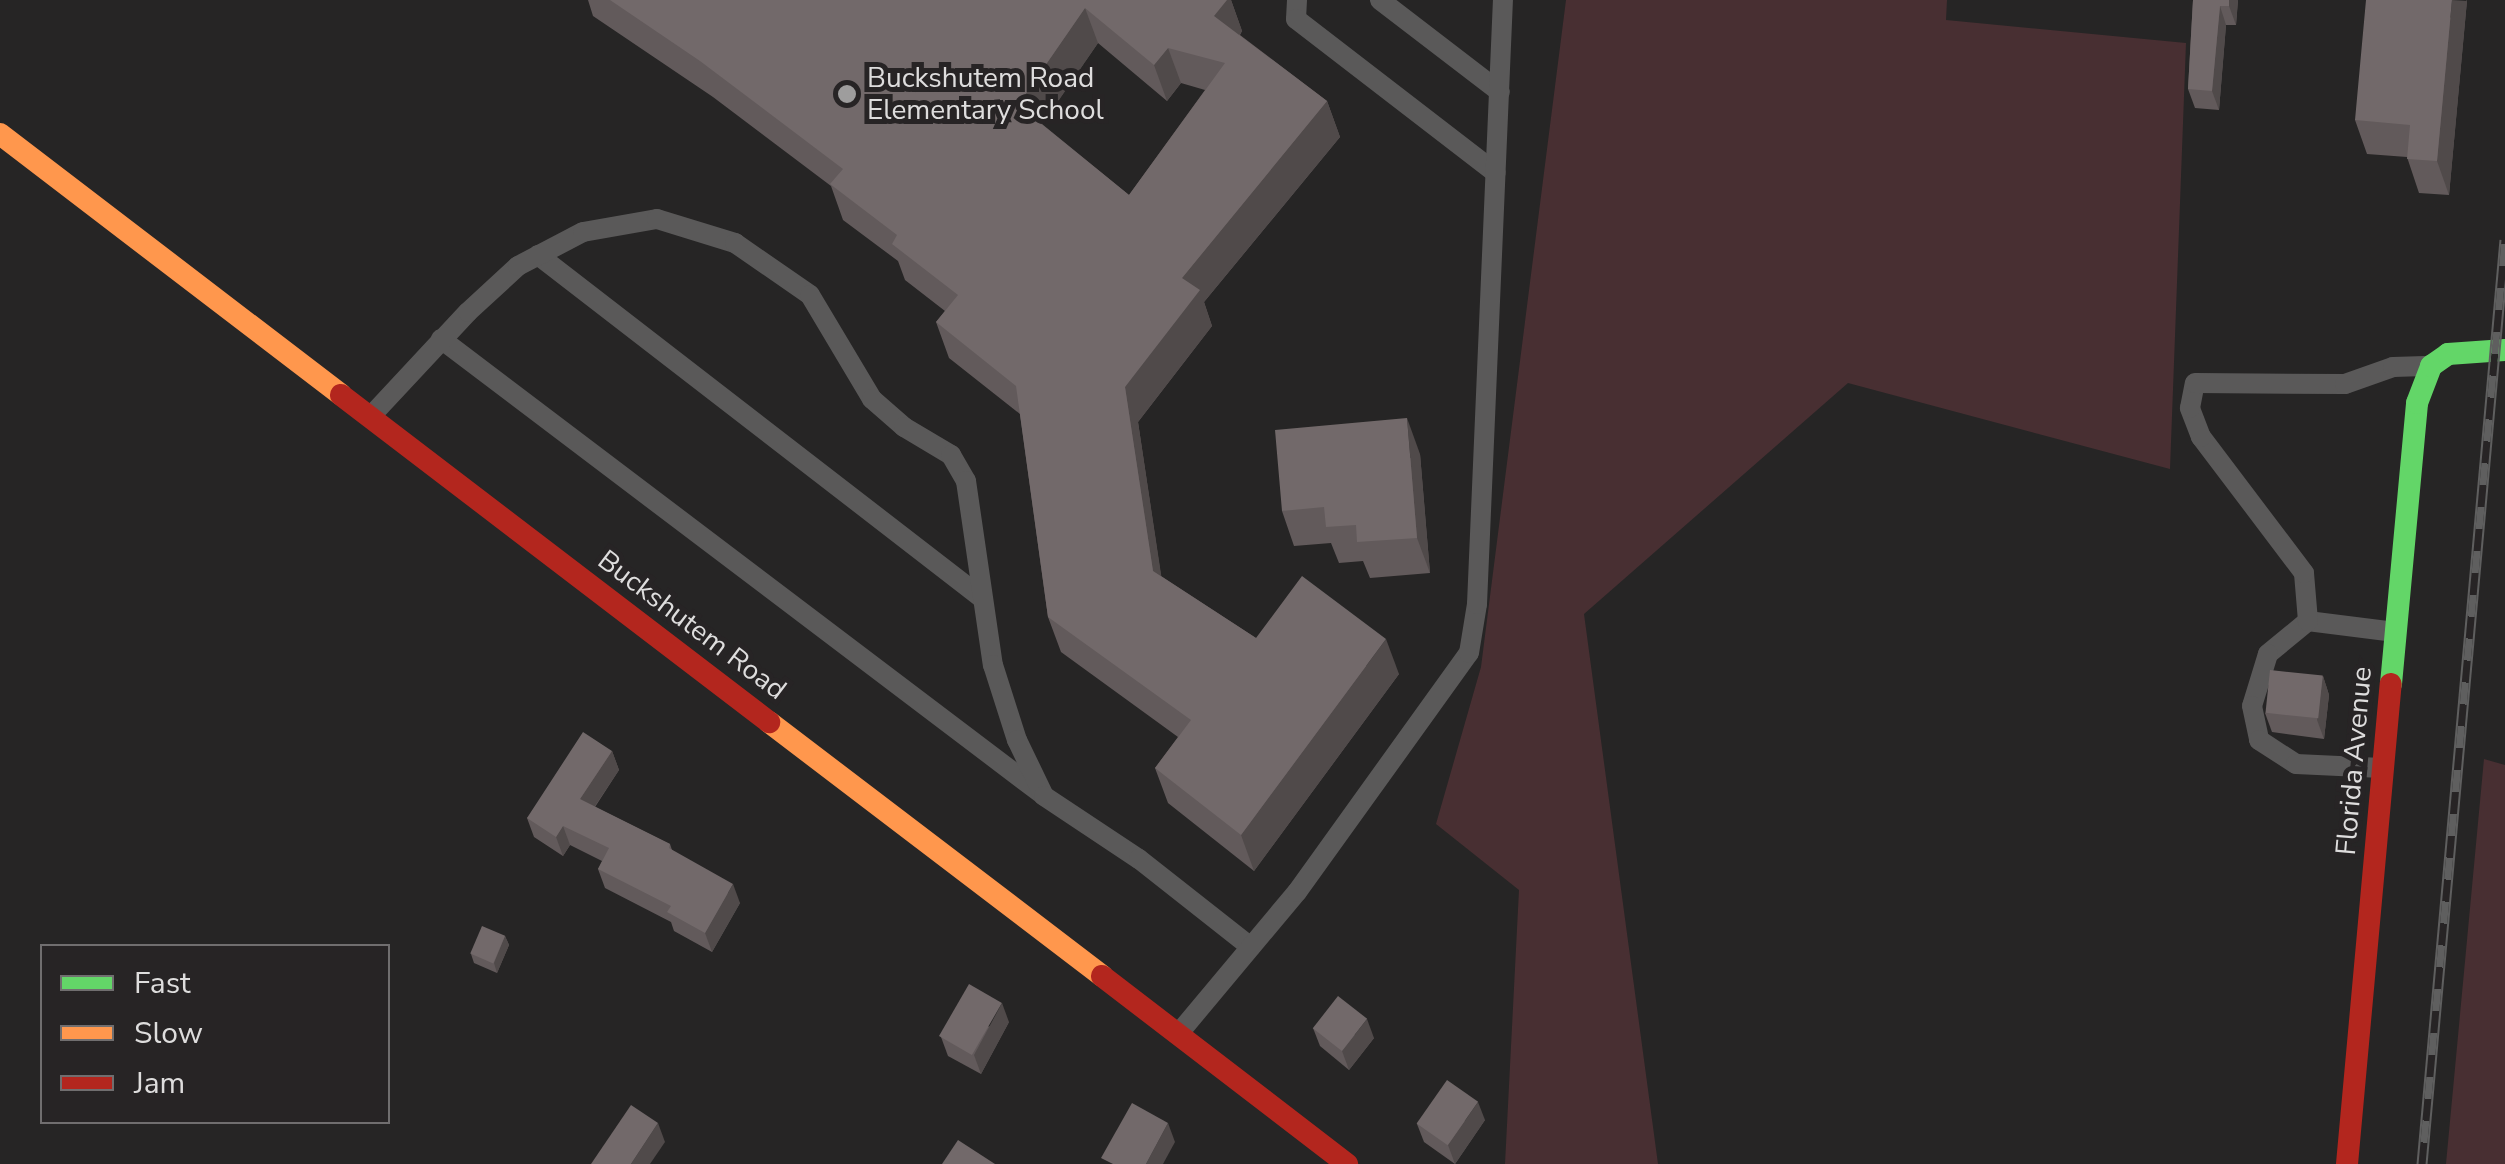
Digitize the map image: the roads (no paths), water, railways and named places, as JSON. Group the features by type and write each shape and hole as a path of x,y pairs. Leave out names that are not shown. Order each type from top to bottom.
{"main road":[{"name":"Buckshutem Road","path":"0,134 1347,1164"},
{"path":"2431,366 2448,354 2505,350"},
{"name":"Florida Avenue","path":"2348,1164 2417,403 2431,366"}],"lane":[{"path":"1297,0 1296,19 1496,173"},
{"path":"1380,0 1500,92"},
{"path":"1178,1035 1320,860 1469,652 1478,604 1503,0"},
{"path":"370,417 441,340 518,266 583,232 657,220 736,243 810,295 872,399 904,427 951,455 966,481 993,665 1017,740 1044,796"},
{"path":"538,255 982,598"},
{"path":"441,340 1044,796 1139,859 1251,947"},
{"path":"2308,621 2304,573 2200,437 2190,408 2195,383 2345,384 2393,367 2431,366"},
{"path":"2384,768 2296,764 2260,740 2252,706 2268,654 2308,621 2397,632"}],"railway":[{"path":"2422,1164 2505,240"}],"place":[{"name":"Buckshutem Road Elementary School","path":"847,94"}]}
